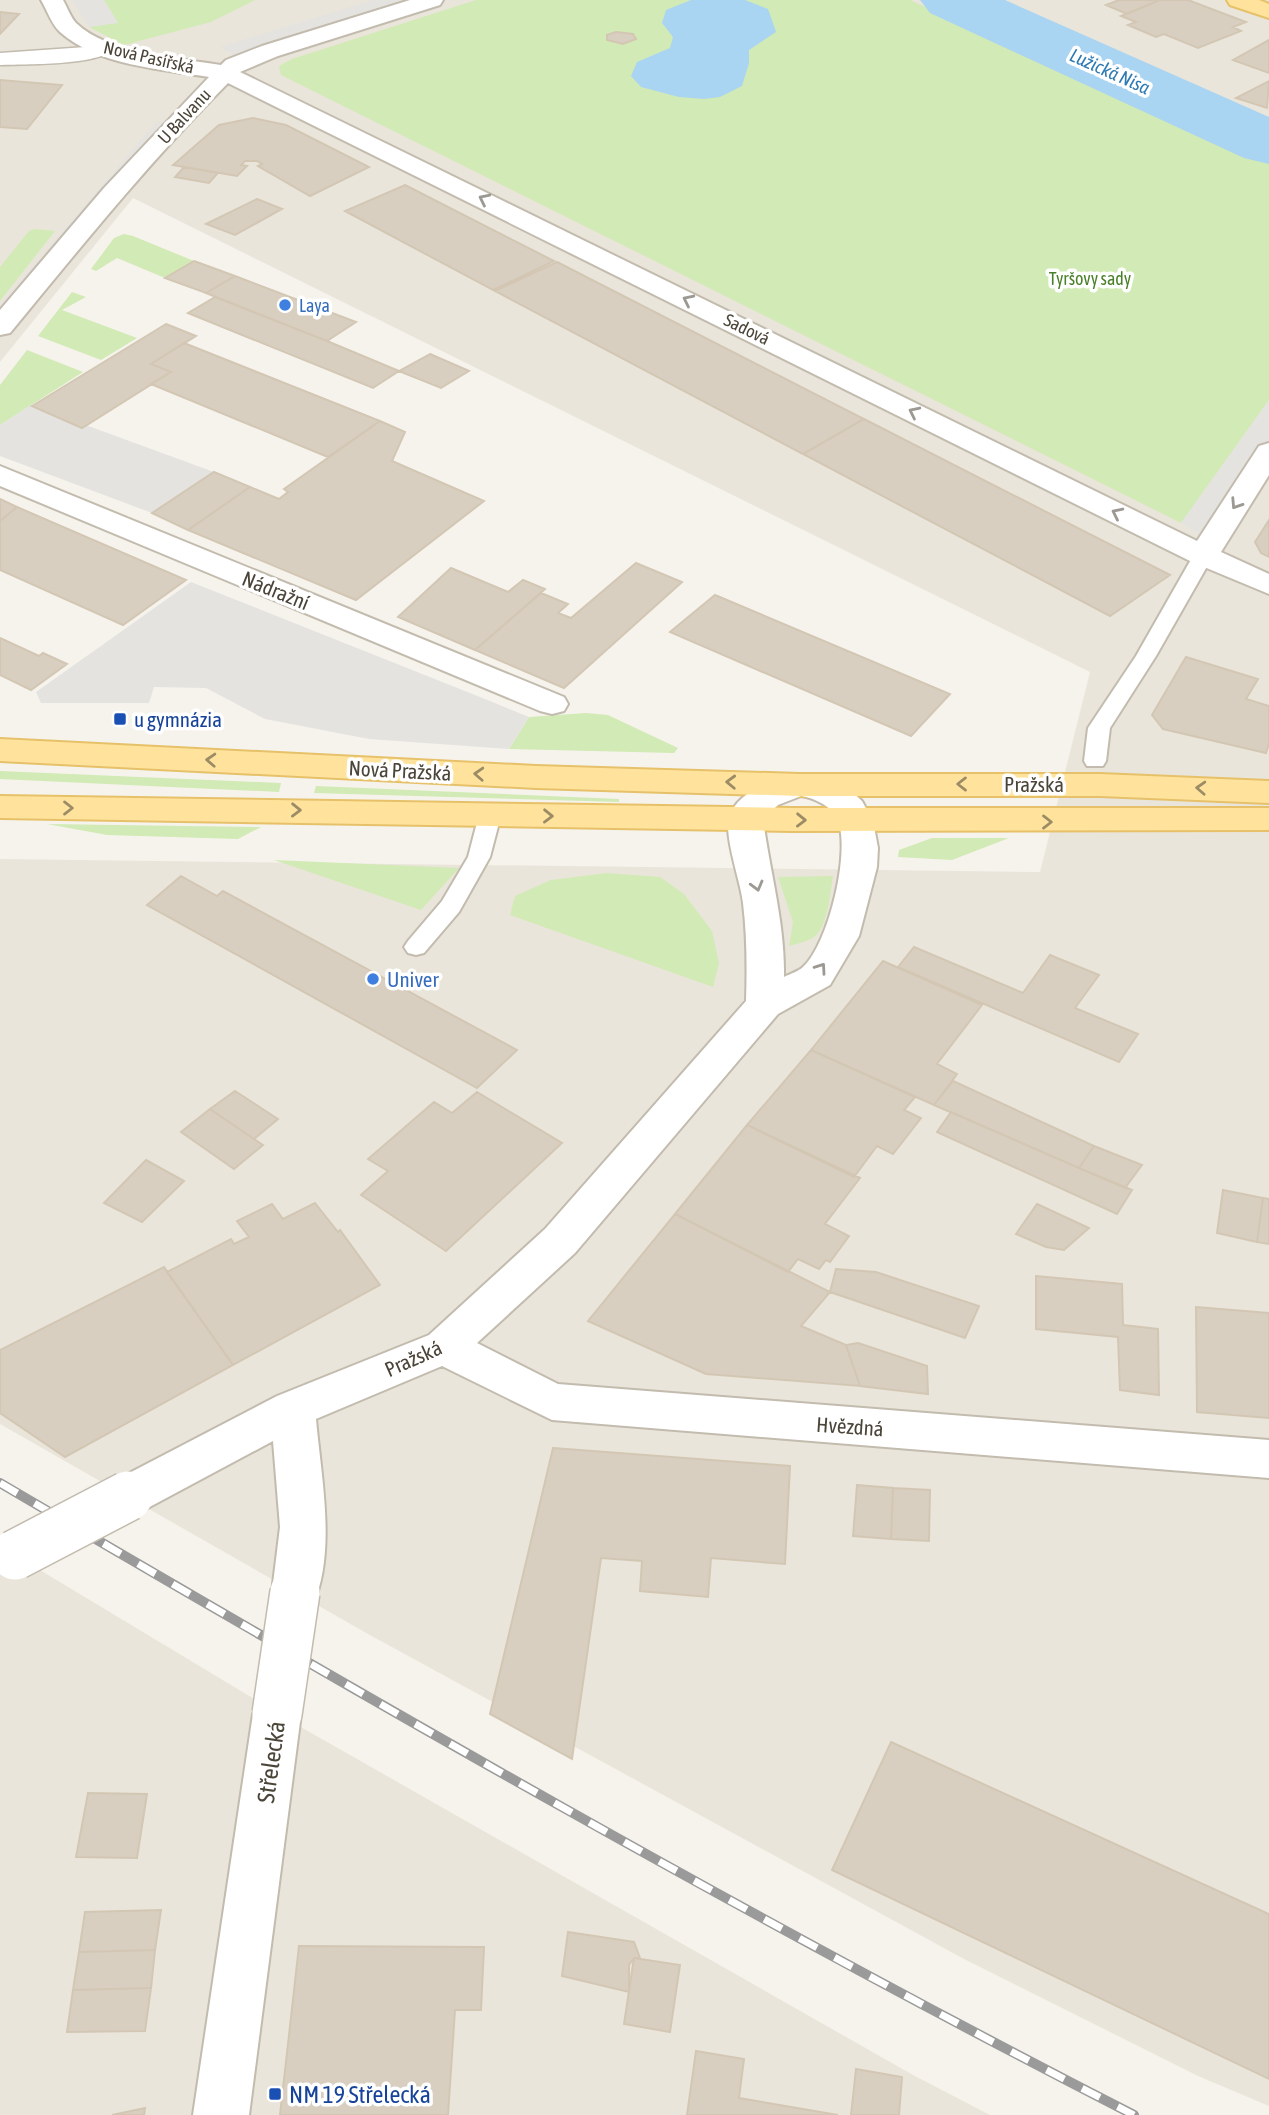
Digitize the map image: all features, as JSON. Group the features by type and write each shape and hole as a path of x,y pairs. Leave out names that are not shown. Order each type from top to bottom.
{"main road":[{"path":"1238,0 1269,11"},
{"name":"Nová Pražská","path":"0,750 536,777 799,785"},
{"name":"Pražská","path":"799,785 1112,785 1269,792"},
{"name":"Nová Pražská","path":"0,807 747,819"},
{"name":"Pražská","path":"747,819 1099,822 1269,819"}],"street":[{"name":"Nová Pasířská","path":"52,0 67,27 103,48 136,58 225,73"},
{"name":"U Balvanu","path":"0,327 113,193 225,73 245,59 432,0"},
{"path":"0,59 89,53 103,48"},
{"name":"Sadová","path":"225,73 459,186 1203,556 1269,585"},
{"path":"1203,556 1269,452"},
{"name":"Nádražní","path":"0,475 552,704"},
{"path":"799,785 814,787 838,797 850,808 856,821"},
{"name":"Pražská","path":"747,819 754,807 766,796 799,785"},
{"path":"747,819 751,865 761,901 766,960 765,1004"},
{"name":"Pražská","path":"7,1559 293,1409 444,1347 560,1241 765,1004 817,976 841,936 859,867 860,848 856,821"},
{"name":"Hvězdná","path":"444,1347 552,1402 1269,1459"},
{"name":"Střelecká","path":"221,2115 303,1527 293,1409"}],"lane":[{"path":"1096,761 1099,728 1146,656 1203,556"},
{"path":"416,947 451,906 479,857 490,815"}],"shaded area":[{"path":"0,0 1269,0 1269,2106 1198,2076 964,1959 368,1634 0,1424 0,859 1040,872 1090,672 133,198 0,362"},
{"path":"72,0 104,0 118,23 89,27"},
{"path":"372,0 414,0 235,56 220,47"},
{"path":"157,121 170,122 0,308 0,305"},
{"path":"1269,400 1269,456 1212,541 1181,523"},
{"path":"31,405 214,472 152,513 0,456 0,425"},
{"path":"191,582 529,717 509,749 369,739 265,719 206,688 154,687 149,703 41,703 36,692"},
{"path":"0,1546 299,1726 913,2075 990,2115 0,2115"}],"green space":[{"path":"104,0 255,0 211,22 124,45 89,27 117,22"},
{"name":"Tyršovy sady","path":"476,0 910,0 1269,163 1269,400 1181,523 281,75 279,66 292,59"},
{"path":"29,231 55,231 0,301 0,267"},
{"path":"124,234 194,261 165,278 117,258 96,271 91,269 114,238"},
{"path":"72,292 86,297 62,310 137,338 101,360 38,336"},
{"path":"27,350 83,372 0,425 0,385"},
{"path":"586,713 608,715 678,748 674,753 509,749 529,717"},
{"path":"0,771 281,783 279,792 0,779"},
{"path":"316,786 619,799 619,802 314,793"},
{"path":"47,824 261,827 238,839 107,835"},
{"path":"932,838 1009,838 952,860 898,857 899,850"},
{"path":"274,860 459,868 421,910"},
{"path":"607,873 660,877 684,894 712,931 719,963 713,987 510,915 515,896 551,880"},
{"path":"833,876 825,920 817,935 789,946 793,922 778,877"}],"water":[{"path":"691,0 745,0 768,9 776,32 749,50 749,63 742,86 720,97 679,97 641,87 631,76 637,62 670,48 673,37 662,23 666,10"}],"building":[{"path":"1119,0 1160,0 1127,14 1106,5"},
{"path":"1160,0 1188,0 1246,22 1233,27 1241,31 1198,48 1164,34 1156,37 1128,25 1136,22 1121,16"},
{"path":"0,12 19,14 0,34"},
{"path":"616,32 633,34 636,39 623,44 607,40 607,35"},
{"path":"1269,40 1269,73 1233,60"},
{"path":"0,80 62,85 27,129 0,127"},
{"path":"1269,81 1267,108 1236,98"},
{"path":"253,118 286,125 369,167 310,196 258,166 262,164 257,161 245,161 241,165 247,166 237,176 173,165 219,125"},
{"path":"184,167 218,173 209,183 175,177"},
{"path":"405,185 554,261 493,290 345,211"},
{"path":"257,199 282,209 235,235 206,224"},
{"path":"194,261 235,276 206,293 165,278"},
{"path":"557,262 864,419 803,454 495,291"},
{"path":"235,276 356,322 327,341 206,293"},
{"path":"215,297 399,371 373,388 188,313"},
{"path":"166,324 196,336 151,364 171,372 82,428 32,406"},
{"path":"184,343 380,421 328,457 151,384 171,372 151,364"},
{"path":"430,354 469,371 441,388 399,371"},
{"path":"864,419 1170,575 1110,616 803,454"},
{"path":"380,421 405,432 392,461 484,501 356,600 188,530 250,487 279,499 288,492 284,489"},
{"path":"214,472 250,487 188,530 152,513"},
{"path":"0,499 17,507 0,521"},
{"path":"17,507 186,580 123,625 0,570 0,521"},
{"path":"1269,520 1269,557 1261,553 1255,542"},
{"path":"636,563 682,582 564,688 475,650 541,593 568,604 558,613 571,618"},
{"path":"451,568 508,592 523,580 545,589 475,650 398,617"},
{"path":"715,595 950,694 911,736 670,632"},
{"path":"0,638 39,656 43,653 67,664 31,690 0,675"},
{"path":"1186,657 1258,679 1246,699 1269,706 1269,743 1266,753 1163,729 1152,715"},
{"path":"181,876 217,896 223,891 517,1050 477,1088 147,905"},
{"path":"914,947 1023,993 1050,955 1099,975 1075,1008 1138,1034 1119,1062 898,967"},
{"path":"883,961 982,1005 937,1064 957,1074 934,1105 811,1050"},
{"path":"811,1050 915,1097 904,1110 921,1118 893,1154 877,1146 854,1177 747,1125"},
{"path":"953,1081 1094,1146 1079,1168 934,1105"},
{"path":"235,1091 278,1119 254,1139 210,1109"},
{"path":"477,1092 562,1143 446,1251 361,1195 388,1171 368,1159 434,1102 452,1113"},
{"path":"210,1109 263,1145 234,1169 181,1132"},
{"path":"951,1112 1132,1190 1117,1214 937,1132"},
{"path":"747,1125 860,1178 825,1224 849,1236 830,1262 826,1260 819,1269 798,1259 788,1272 675,1214"},
{"path":"1094,1146 1142,1165 1125,1188 1079,1168"},
{"path":"146,1160 184,1181 142,1222 104,1203"},
{"path":"1223,1190 1263,1198 1257,1242 1217,1233"},
{"path":"1263,1198 1269,1199 1269,1244 1257,1242"},
{"path":"315,1203 338,1232 340,1230 380,1285 233,1365 167,1272 231,1239 234,1244 249,1237 237,1221 272,1204 283,1219"},
{"path":"1037,1204 1089,1228 1064,1250 1046,1247 1016,1234"},
{"path":"675,1214 830,1292 801,1326 846,1345 860,1386 706,1374 588,1321"},
{"path":"164,1267 233,1365 65,1457 0,1413 0,1350"},
{"path":"836,1269 876,1272 979,1306 965,1338 830,1292"},
{"path":"1036,1276 1122,1284 1123,1325 1158,1329 1159,1395 1120,1390 1118,1337 1036,1329"},
{"path":"1196,1307 1269,1313 1269,1418 1197,1412"},
{"path":"858,1343 927,1366 928,1394 860,1386 846,1345"},
{"path":"553,1448 790,1466 785,1564 711,1558 708,1597 640,1591 642,1561 601,1558 572,1759 490,1714"},
{"path":"857,1485 893,1488 891,1539 853,1536"},
{"path":"893,1488 930,1490 929,1541 891,1539"},
{"path":"891,1742 1269,1914 1269,2079 832,1870"},
{"path":"88,1793 147,1794 137,1858 76,1857"},
{"path":"161,1910 155,1950 79,1952 85,1912"},
{"path":"568,1932 634,1942 640,1958 634,1958 629,1965 629,1992 562,1976"},
{"path":"299,1946 484,1947 481,2010 455,2010 448,2115 280,2115"},
{"path":"155,1950 151,1988 73,1990 79,1952"},
{"path":"634,1958 680,1965 670,2032 624,2024"},
{"path":"151,1988 145,2031 67,2032 73,1990"},
{"path":"696,2051 744,2059 739,2098 838,2115 687,2115"},
{"path":"856,2069 902,2077 899,2115 851,2115"},
{"path":"145,2108 144,2115 112,2115"}],"waterway":[{"name":"Lužická Nisa","path":"952,0 1269,143"}],"railway":[{"path":"0,1483 562,1807 847,1964 1134,2115"}],"place":[{"name":"Laya","path":"285,305"},
{"name":"u gymnázia","path":"120,719"},
{"name":"Univer","path":"373,979"},
{"name":"NM 19 Střelecká","path":"275,2094"}]}
